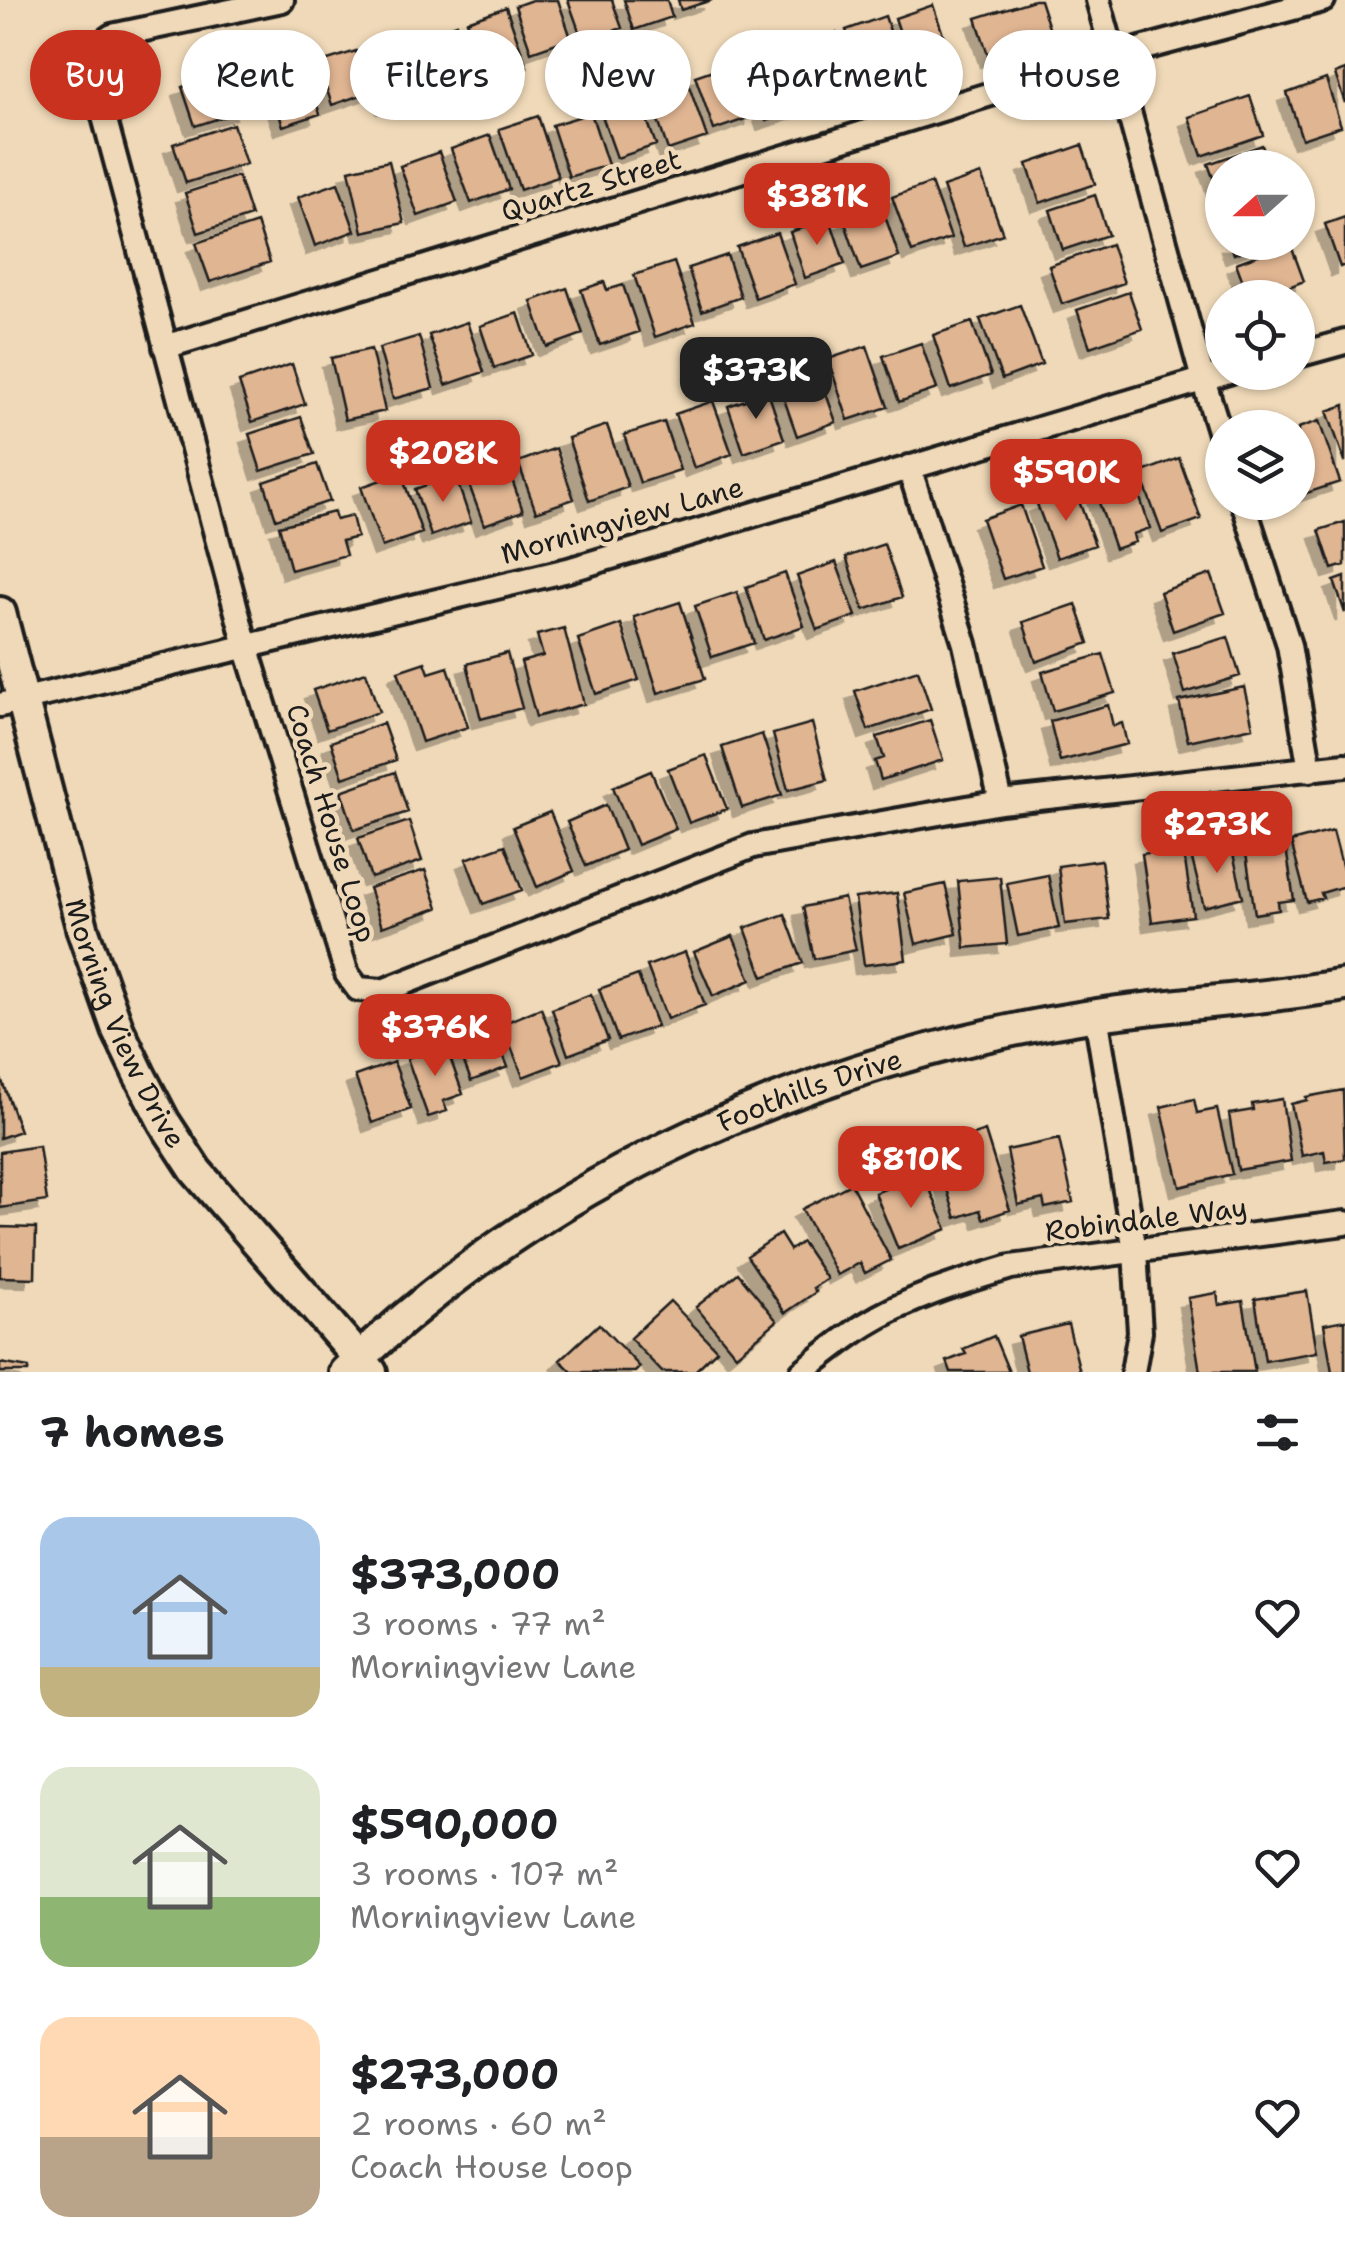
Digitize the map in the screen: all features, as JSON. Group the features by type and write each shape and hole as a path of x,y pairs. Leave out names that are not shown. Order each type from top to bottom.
{"street":[{"name":"Coach House Loop","path":"282,0 112,36 95,48 90,68 246,646 347,974 358,989 383,991 753,846 1001,802 1345,765"},
{"path":"1098,0 1107,30"},
{"name":"Quartz Street","path":"1156,45 1324,0"},
{"name":"Quartz Street","path":"166,347 983,96"},
{"path":"1132,120 1212,410"},
{"path":"1315,350 1345,342"},
{"name":"Morningview Lane","path":"12,702 568,570 1205,378"},
{"path":"909,467 965,644 1001,802"},
{"path":"1249,520 1290,645 1310,770"},
{"name":"Morning View Drive","path":"0,613 12,702 118,1030 164,1122 196,1171 358,1367"},
{"name":"Foothills Drive","path":"358,1367 416,1308 554,1209 661,1149 788,1095 882,1062 1019,1030 1096,1015 1345,985"},
{"path":"1096,1015 1135,1252 1140,1332 1133,1372"},
{"name":"Robindale Way","path":"802,1372 865,1325 907,1303 1010,1267 1345,1223"}],"building":[{"path":"532,0 558,0 568,30 545,30 545,47 531,52 515,6"},
{"path":"568,0 612,0 622,28 579,30"},
{"path":"624,0 667,0 672,17 634,30"},
{"path":"678,0 712,0 681,10"},
{"path":"1040,0 1050,30 983,30 983,40 976,18"},
{"path":"933,5 941,30 899,30 895,18"},
{"path":"506,7 514,30 470,30 467,21"},
{"path":"885,16 890,30 846,30"},
{"path":"350,53 350,99 332,105 330,99 330,59"},
{"path":"1345,70 1345,103 1335,74"},
{"path":"711,71 711,120 743,120 714,130 695,76"},
{"path":"1326,79 1341,126 1302,139 1287,93"},
{"path":"691,92 707,137 668,150 658,120 691,120"},
{"path":"1250,96 1263,135 1219,150 1205,150 1202,156 1189,117"},
{"path":"538,116 558,177 520,190 499,129"},
{"path":"568,120 593,120 608,165 569,177 552,125"},
{"path":"604,120 647,120 656,145 617,158"},
{"path":"233,124 246,164 186,183 173,144"},
{"path":"490,135 509,189 471,203 451,149"},
{"path":"1082,145 1095,184 1040,203 1027,164"},
{"path":"439,152 457,202 418,216 400,166"},
{"path":"389,161 404,223 363,232 349,170"},
{"path":"981,174 1003,234 964,247 943,187"},
{"path":"238,176 251,216 198,233 185,193"},
{"path":"338,183 355,231 315,246 298,197"},
{"path":"931,183 951,238 912,252 892,197"},
{"path":"1095,195 1108,235 1063,250 1050,210"},
{"path":"882,207 899,257 861,270 844,220"},
{"path":"1345,217 1345,265 1340,267 1325,224"},
{"path":"830,219 845,264 805,278 790,232"},
{"path":"257,223 270,262 210,282 196,243"},
{"path":"777,233 795,284 755,298 737,247"},
{"path":"1111,244 1124,283 1062,304 1049,266"},
{"path":"727,255 741,297 702,311 688,268"},
{"path":"1296,260 1304,280 1242,280 1236,263"},
{"path":"674,262 695,323 655,337 634,275"},
{"path":"604,282 607,290 623,285 639,332 600,345 581,290"},
{"path":"567,288 583,334 547,347 531,301"},
{"path":"1129,292 1142,329 1090,347 1077,310"},
{"path":"1020,305 1042,364 1002,379 980,319"},
{"path":"518,313 532,355 494,368 480,326"},
{"path":"467,322 484,372 446,385 429,335"},
{"path":"972,322 991,375 951,389 933,335"},
{"path":"419,336 433,388 393,399 379,348"},
{"path":"921,343 937,389 899,402 883,356"},
{"path":"867,346 888,407 848,420 828,359"},
{"path":"371,349 385,411 345,420 331,358"},
{"path":"292,364 305,404 252,422 239,382"},
{"path":"817,368 836,422 797,436 778,382"},
{"path":"768,392 784,439 744,453 728,406"},
{"path":"713,401 732,454 694,468 675,414"},
{"path":"1345,405 1345,462 1327,411"},
{"path":"301,417 314,454 261,471 249,434"},
{"path":"1319,421 1340,482 1315,490 1315,422"},
{"path":"664,422 680,470 640,483 624,435"},
{"path":"607,425 628,487 589,501 568,438"},
{"path":"556,448 574,499 536,512 518,462"},
{"path":"502,451 523,511 484,525 462,466"},
{"path":"1179,458 1201,519 1162,533 1140,473"},
{"path":"317,464 330,501 276,519 264,482"},
{"path":"401,473 422,533 382,547 361,487"},
{"path":"1132,474 1150,528 1133,534 1135,542 1115,549 1094,488"},
{"path":"455,475 471,522 431,536 415,489"},
{"path":"1075,490 1095,545 1057,558 1037,504"},
{"path":"1021,505 1042,566 1003,579 982,519"},
{"path":"334,512 336,520 352,516 357,537 342,541 346,555 291,570 279,526"},
{"path":"1345,522 1345,565 1332,569 1319,530"},
{"path":"884,544 902,597 864,610 846,557"},
{"path":"836,562 856,616 817,630 797,576"},
{"path":"785,573 804,626 764,640 746,587"},
{"path":"1211,574 1225,613 1173,631 1160,592"},
{"path":"1345,577 1345,613 1334,581"},
{"path":"737,592 754,643 712,657 695,606"},
{"path":"680,602 705,679 658,693 634,617"},
{"path":"1076,604 1089,643 1036,662 1023,622"},
{"path":"621,624 639,680 596,694 578,639"},
{"path":"564,628 584,704 536,717 521,662 543,656 537,635"},
{"path":"1228,637 1240,676 1185,693 1173,653"},
{"path":"507,653 522,708 481,719 467,664"},
{"path":"1103,654 1115,693 1053,711 1042,672"},
{"path":"425,662 429,673 448,667 468,727 422,742 398,671"},
{"path":"918,670 931,709 868,730 855,691"},
{"path":"366,672 379,712 327,730 313,690"},
{"path":"1244,687 1253,727 1188,741 1179,701"},
{"path":"1108,705 1113,726 1122,723 1127,744 1060,761 1050,721"},
{"path":"930,720 943,760 881,780 875,761 884,758 877,737"},
{"path":"383,723 396,760 343,778 331,742"},
{"path":"812,723 827,780 788,790 773,734"},
{"path":"762,734 782,795 742,808 722,747"},
{"path":"706,755 727,809 689,823 668,769"},
{"path":"651,771 676,829 637,845 613,787"},
{"path":"395,772 408,812 354,830 341,791"},
{"path":"606,805 624,850 586,866 567,822"},
{"path":"550,812 574,871 537,887 513,827"},
{"path":"409,821 422,861 371,878 358,838"},
{"path":"1333,831 1345,886 1307,902 1291,842"},
{"path":"1284,835 1294,900 1278,902 1279,910 1255,914 1244,840"},
{"path":"505,845 522,890 483,904 466,859"},
{"path":"1231,845 1243,897 1204,907 1191,855"},
{"path":"1183,847 1193,916 1152,922 1142,854"},
{"path":"1101,860 1109,919 1065,924 1058,866"},
{"path":"425,870 438,908 382,927 369,888"},
{"path":"1048,875 1059,928 1018,936 1007,883"},
{"path":"1000,877 1007,944 965,948 958,881"},
{"path":"945,884 957,934 916,944 904,893"},
{"path":"897,893 906,960 864,965 855,898"},
{"path":"844,898 856,950 814,959 803,907"},
{"path":"785,914 803,963 763,977 745,928"},
{"path":"733,936 751,980 713,996 694,952"},
{"path":"685,952 705,1005 667,1019 647,966"},
{"path":"638,975 657,1026 618,1040 599,989"},
{"path":"591,994 608,1040 568,1055 552,1009"},
{"path":"541,1008 562,1062 523,1077 502,1024"},
{"path":"490,1022 508,1067 471,1081 454,1036"},
{"path":"445,1044 463,1094 443,1101 447,1111 428,1117 407,1058"},
{"path":"394,1062 411,1109 372,1123 355,1076"},
{"path":"0,1082 20,1131 0,1138"},
{"path":"1343,1090 1345,1159 1326,1162 1324,1151 1302,1156 1291,1104"},
{"path":"1194,1099 1197,1113 1217,1109 1232,1174 1180,1187 1161,1107"},
{"path":"1282,1099 1291,1161 1238,1170 1229,1114 1253,1110 1252,1104"},
{"path":"985,1131 1010,1210 983,1219 980,1210 956,1218 934,1148"},
{"path":"1059,1139 1073,1202 1045,1208 1043,1199 1018,1205 1007,1150"},
{"path":"39,1146 47,1201 0,1208 0,1152"},
{"path":"923,1173 947,1229 898,1249 875,1193"},
{"path":"851,1184 891,1260 865,1273 860,1263 837,1275 802,1209"},
{"path":"0,1227 36,1228 35,1278 0,1277"},
{"path":"780,1234 790,1250 802,1242 827,1279 813,1288 816,1292 785,1313 747,1256"},
{"path":"738,1273 777,1321 736,1355 696,1307"},
{"path":"1307,1291 1317,1352 1265,1361 1255,1299"},
{"path":"1217,1293 1219,1305 1243,1301 1255,1372 1200,1372 1188,1298"},
{"path":"670,1301 717,1350 694,1372 662,1372 630,1338"},
{"path":"1345,1320 1345,1372 1332,1372 1324,1324"},
{"path":"599,1324 640,1367 635,1372 572,1372 560,1360"},
{"path":"1068,1324 1080,1372 1027,1372 1018,1336"},
{"path":"994,1336 1009,1372 951,1372 947,1361 966,1354 963,1349"},
{"path":"0,1363 29,1368 28,1372 0,1372"}]}
